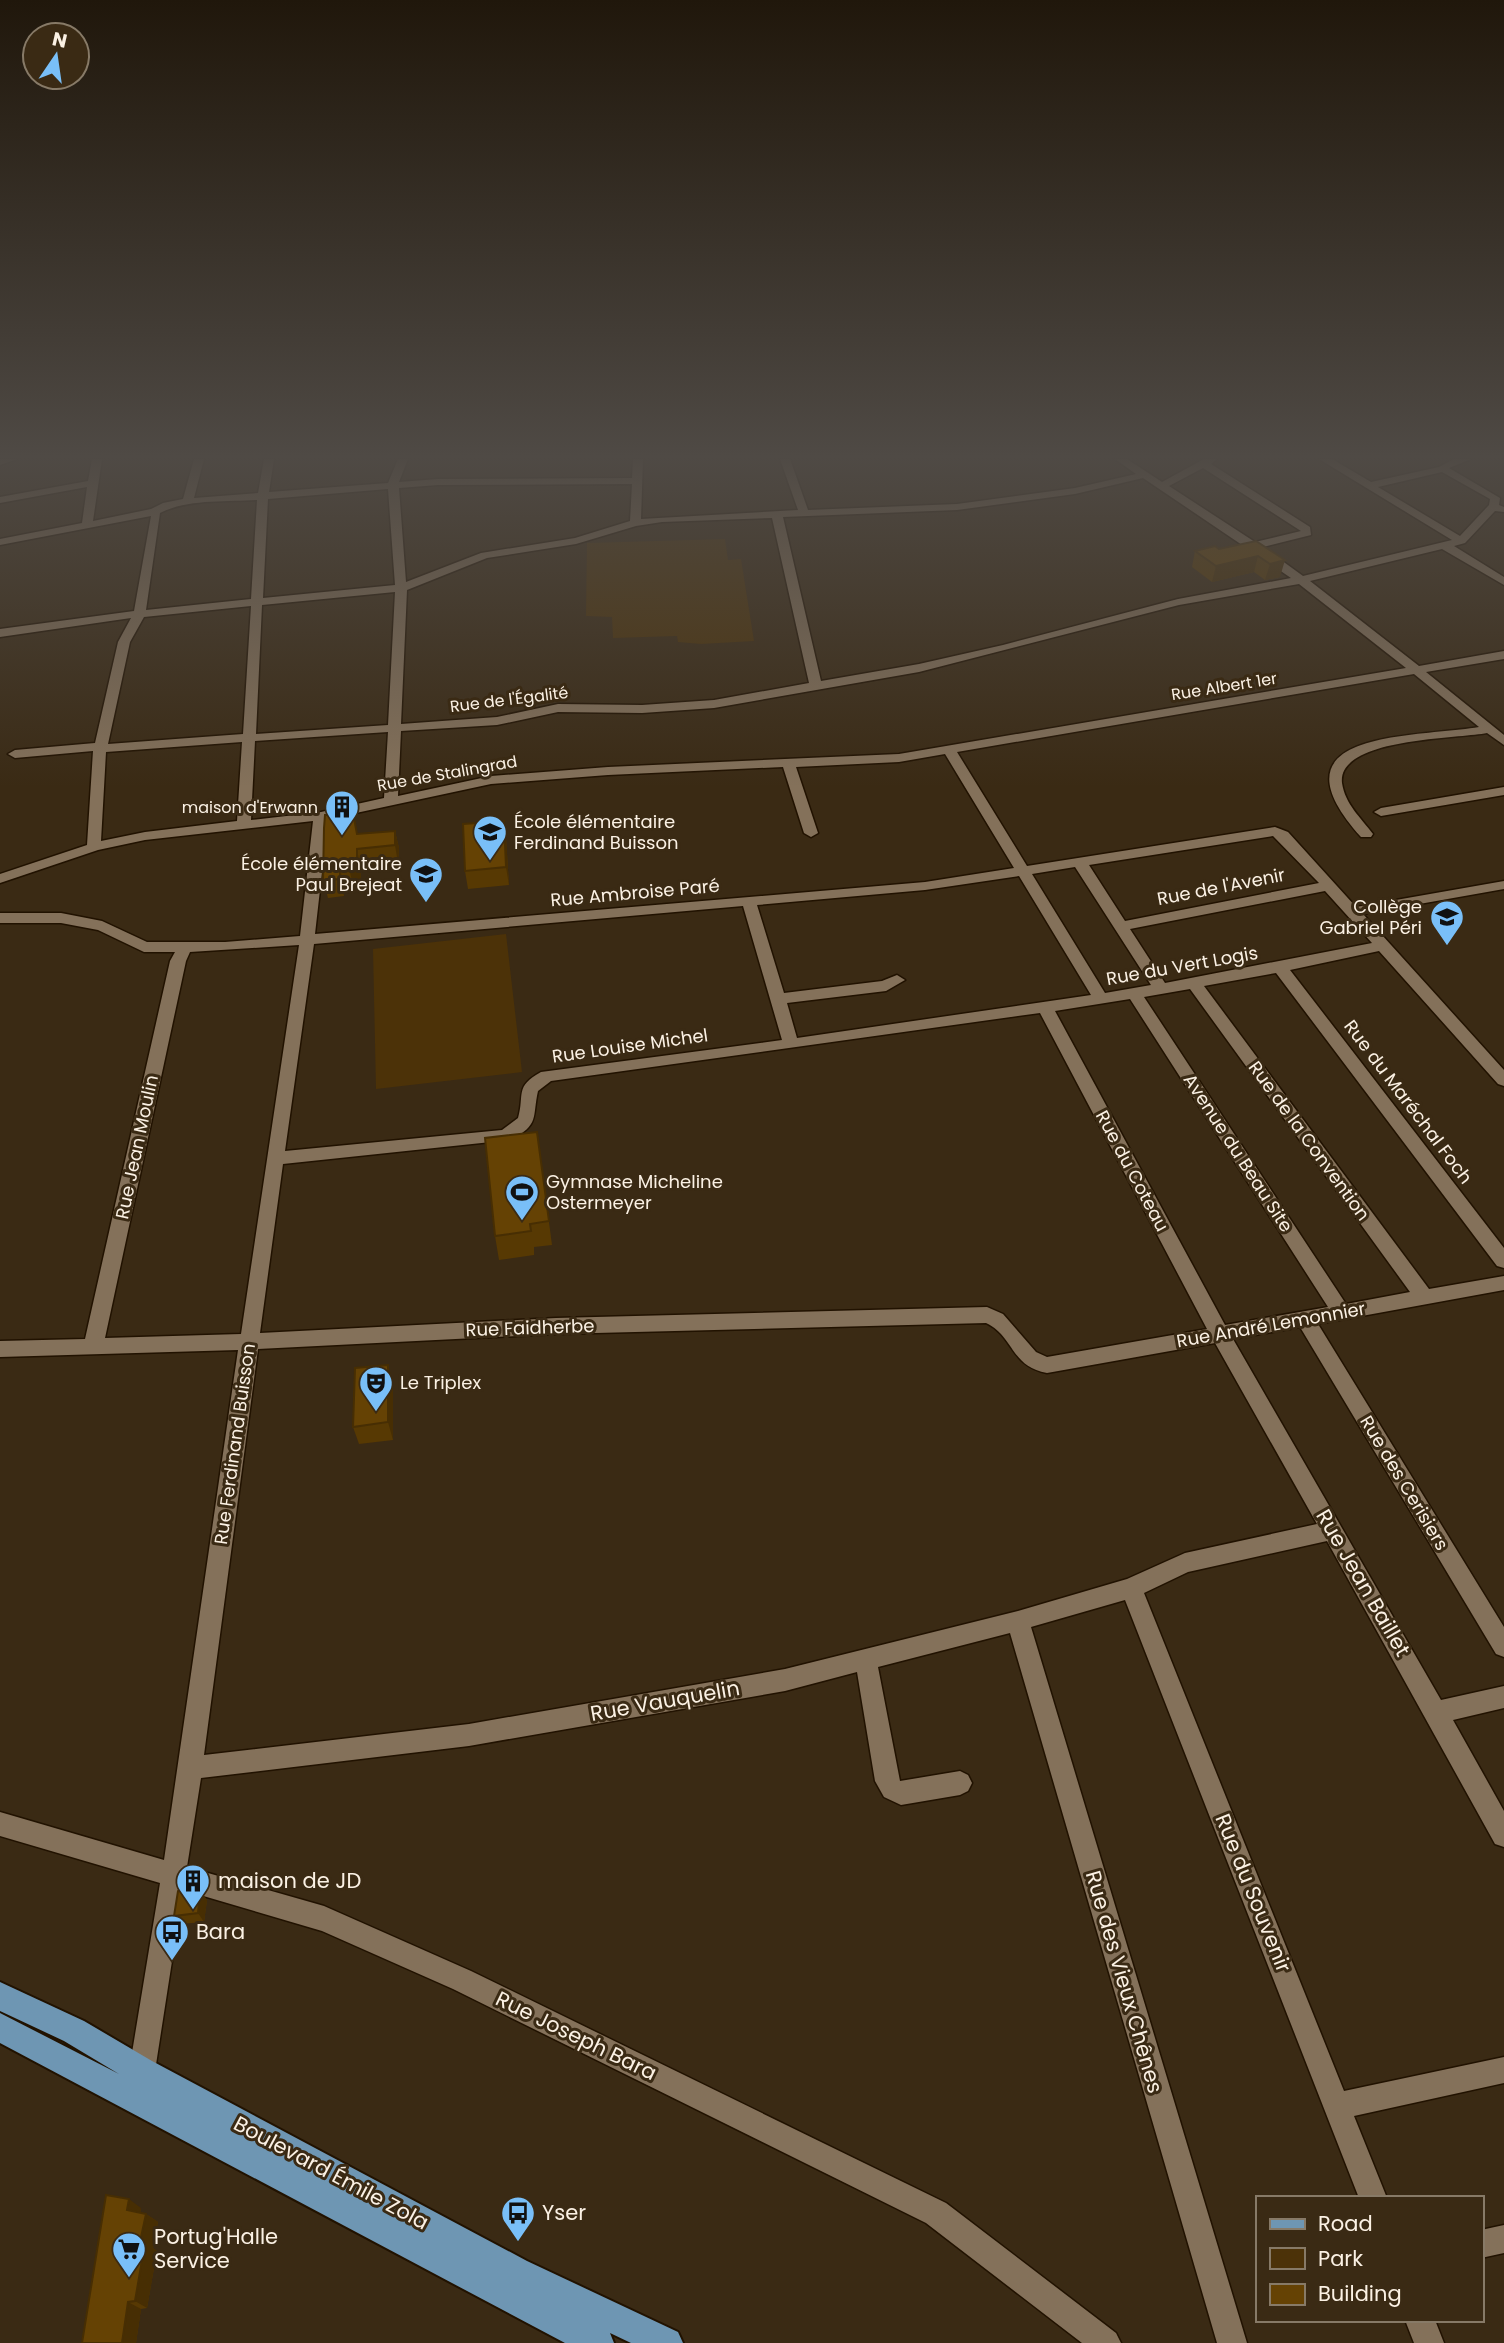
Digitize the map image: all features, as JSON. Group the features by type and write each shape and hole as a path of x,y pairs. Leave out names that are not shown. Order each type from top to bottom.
{"main road":[{"name":"Boulevard Émile Zola","path":"0,1996 74,2031 142,2071 516,2272 667,2343"},
{"name":"Boulevard Émile Zola","path":"0,2027 598,2343"}],"street":[{"path":"94,847 99,753 124,642 138,615 147,568"},
{"path":"244,824 259,568"},
{"path":"391,801 401,588 399,568"},
{"path":"0,633 80,620 401,588 449,568"},
{"path":"789,568 816,685"},
{"path":"1285,568 1408,661 1415,670 1504,741"},
{"name":"Rue de l'Égalité","path":"15,754 497,721 558,708 642,709 714,704 919,668 1005,648 1178,601 1301,580 1349,568"},
{"path":"1482,568 1504,582"},
{"name":"Rue Albert 1er","path":"950,751 1504,656"},
{"path":"1366,834 1346,813 1337,795 1339,766 1351,753 1380,745 1489,729"},
{"path":"950,751 1101,999"},
{"name":"Rue de Stalingrad","path":"0,879 94,847 175,831 321,816 491,780 542,775 899,758 950,751"},
{"path":"788,764 811,833"},
{"path":"1381,812 1504,792"},
{"name":"Rue Ferdinand Buisson","path":"142,2071 190,1768 321,816"},
{"name":"Rue Ambroise Paré","path":"0,918 61,918 102,926 144,947 184,948 306,940 925,886 1275,831 1283,835 1328,886"},
{"path":"1079,860 1161,989"},
{"path":"1351,912 1504,885"},
{"path":"1328,886 1504,1080"},
{"name":"Rue de l'Avenir","path":"1122,926 1328,886"},
{"path":"749,903 791,1044"},
{"name":"Rue du Vert Logis","path":"987,1018 1280,968 1382,946"},
{"name":"Rue Jean Moulin","path":"93,1347 178,961 184,948"},
{"name":"Rue du Maréchal Foch","path":"1280,968 1504,1261"},
{"path":"779,999 886,986 897,980"},
{"name":"Rue de la Convention","path":"1194,983 1425,1298"},
{"name":"Avenue du Beau Site","path":"1134,993 1342,1313"},
{"name":"Rue du Coteau","path":"1046,1009 1218,1334"},
{"name":"Rue Louise Michel","path":"276,1158 505,1136 525,1123 529,1113 528,1090 534,1082 547,1076 987,1018"},
{"name":"Rue André Lemonnier","path":"1037,1365 1504,1283"},
{"name":"Rue Faidherbe","path":"0,1349 250,1342 556,1326 987,1315 1004,1324 1028,1358 1037,1365"},
{"name":"Rue des Cerisiers","path":"1305,1319 1504,1647"},
{"name":"Rue Jean Baillet","path":"1218,1334 1437,1712 1504,1835"},
{"name":"Rue Vauquelin","path":"190,1768 469,1735 785,1680 1131,1588 1185,1563 1333,1530"},
{"name":"Rue du Souvenir","path":"1131,1588 1372,2196"},
{"name":"Rue des Vieux Chênes","path":"1018,1620 1232,2343"},
{"path":"866,1660 887,1782 892,1789 901,1793 960,1783"},
{"path":"1437,1712 1504,1697"},
{"name":"Rue Joseph Bara","path":"0,1824 336,1924 462,1980 936,2213 1106,2343"},
{"path":"1338,2106 1504,2070"},
{"path":"1483,2244 1504,2239"},
{"path":"1421,2322 1429,2343"}],"green space":[{"path":"587,568 742,568 754,641 701,644 678,642 677,636 613,638 612,617 586,616"},
{"path":"506,934 522,1072 376,1089 373,949"}],"building":[{"path":"351,803 357,834 395,831 395,845 357,849 357,863 340,869 340,879 323,880 325,815 332,815 332,805"},
{"path":"504,821 506,867 465,871 463,824"},
{"name":"Gymnase Micheline Ostermeyer","path":"537,1132 549,1221 530,1224 531,1231 495,1236 485,1138"},
{"path":"388,1365 388,1422 353,1427 355,1368"},
{"path":"184,1886 200,1891 198,1913 174,1916 178,1891"},
{"name":"Portug'Halle Service","path":"106,2195 129,2199 127,2210 146,2214 140,2242 145,2243 135,2301 128,2302 122,2343 82,2343"}],"place":[{"name":"maison d'Erwann","path":"342,837"},
{"name":"École élémentaire Ferdinand Buisson","path":"490,862"},
{"name":"École élémentaire Paul Brejeat","path":"426,904"},
{"name":"Collège Gabriel Péri","path":"1447,947"},
{"name":"Gymnase Micheline Ostermeyer","path":"522,1222"},
{"name":"Le Triplex","path":"376,1413"},
{"name":"maison de JD","path":"193,1911"},
{"name":"Bara","path":"172,1962"},
{"name":"Yser","path":"518,2243"},
{"name":"Portug'Halle Service","path":"129,2279"}]}
